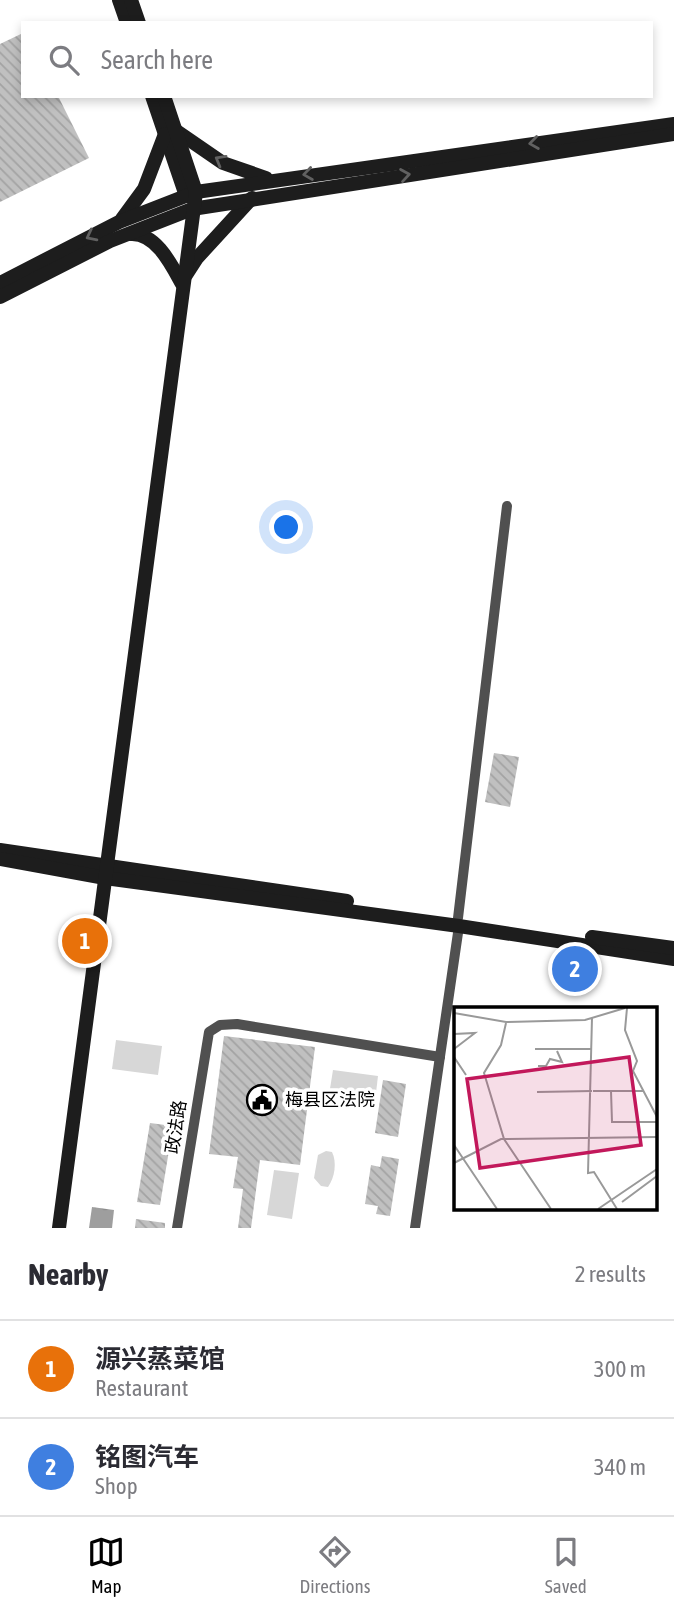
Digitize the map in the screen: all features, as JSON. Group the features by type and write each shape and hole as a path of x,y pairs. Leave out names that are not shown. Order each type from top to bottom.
{"street":[{"path":"119,0 126,21"},
{"path":"131,0 138,21"},
{"path":"153,98 170,132 223,163 270,180"},
{"path":"59,1228 183,281 191,199 170,132 164,98"},
{"path":"0,283 191,199 270,180 674,124"},
{"path":"0,297 123,228 170,132"},
{"path":"191,199 252,198 674,134"},
{"path":"183,281 197,258 252,198"},
{"path":"123,228 150,239 170,261 183,281"},
{"path":"415,1228 458,922 507,506"},
{"path":"0,850 106,872"},
{"path":"0,859 458,922 674,948"},
{"path":"458,922 674,959"},
{"name":"政法路","path":"177,1228 209,1032 220,1025 237,1024 440,1057"}],"shaded area":[{"path":"116,1040 162,1046 158,1075 112,1069"},
{"path":"333,1070 378,1076 375,1101 329,1095"},
{"path":"326,1151 332,1152 335,1165 328,1187 321,1186 314,1178 318,1155"},
{"path":"274,1170 299,1173 292,1219 267,1215"}],"water":[{"path":"92,1207 114,1210 112,1228 89,1228"}],"building":[{"path":"21,34 21,98 59,98 89,158 0,202 0,44"},
{"path":"494,753 519,757 510,807 485,802"},
{"name":"梅县区法院","path":"224,1036 315,1047 300,1165 260,1160 251,1228 238,1228 243,1189 233,1188 238,1157 209,1154"},
{"path":"383,1080 406,1084 398,1137 375,1133"},
{"path":"150,1123 173,1126 160,1205 137,1202"},
{"path":"382,1156 399,1159 390,1216 376,1214 378,1206 365,1204 371,1165 380,1167"},
{"path":"136,1219 165,1223 165,1228 135,1228"}],"place":[{"name":"源兴蒸菜馆","path":"85,941"},
{"name":"铭图汽车","path":"575,969"},
{"name":"梅县区法院","path":"262,1100"}]}
